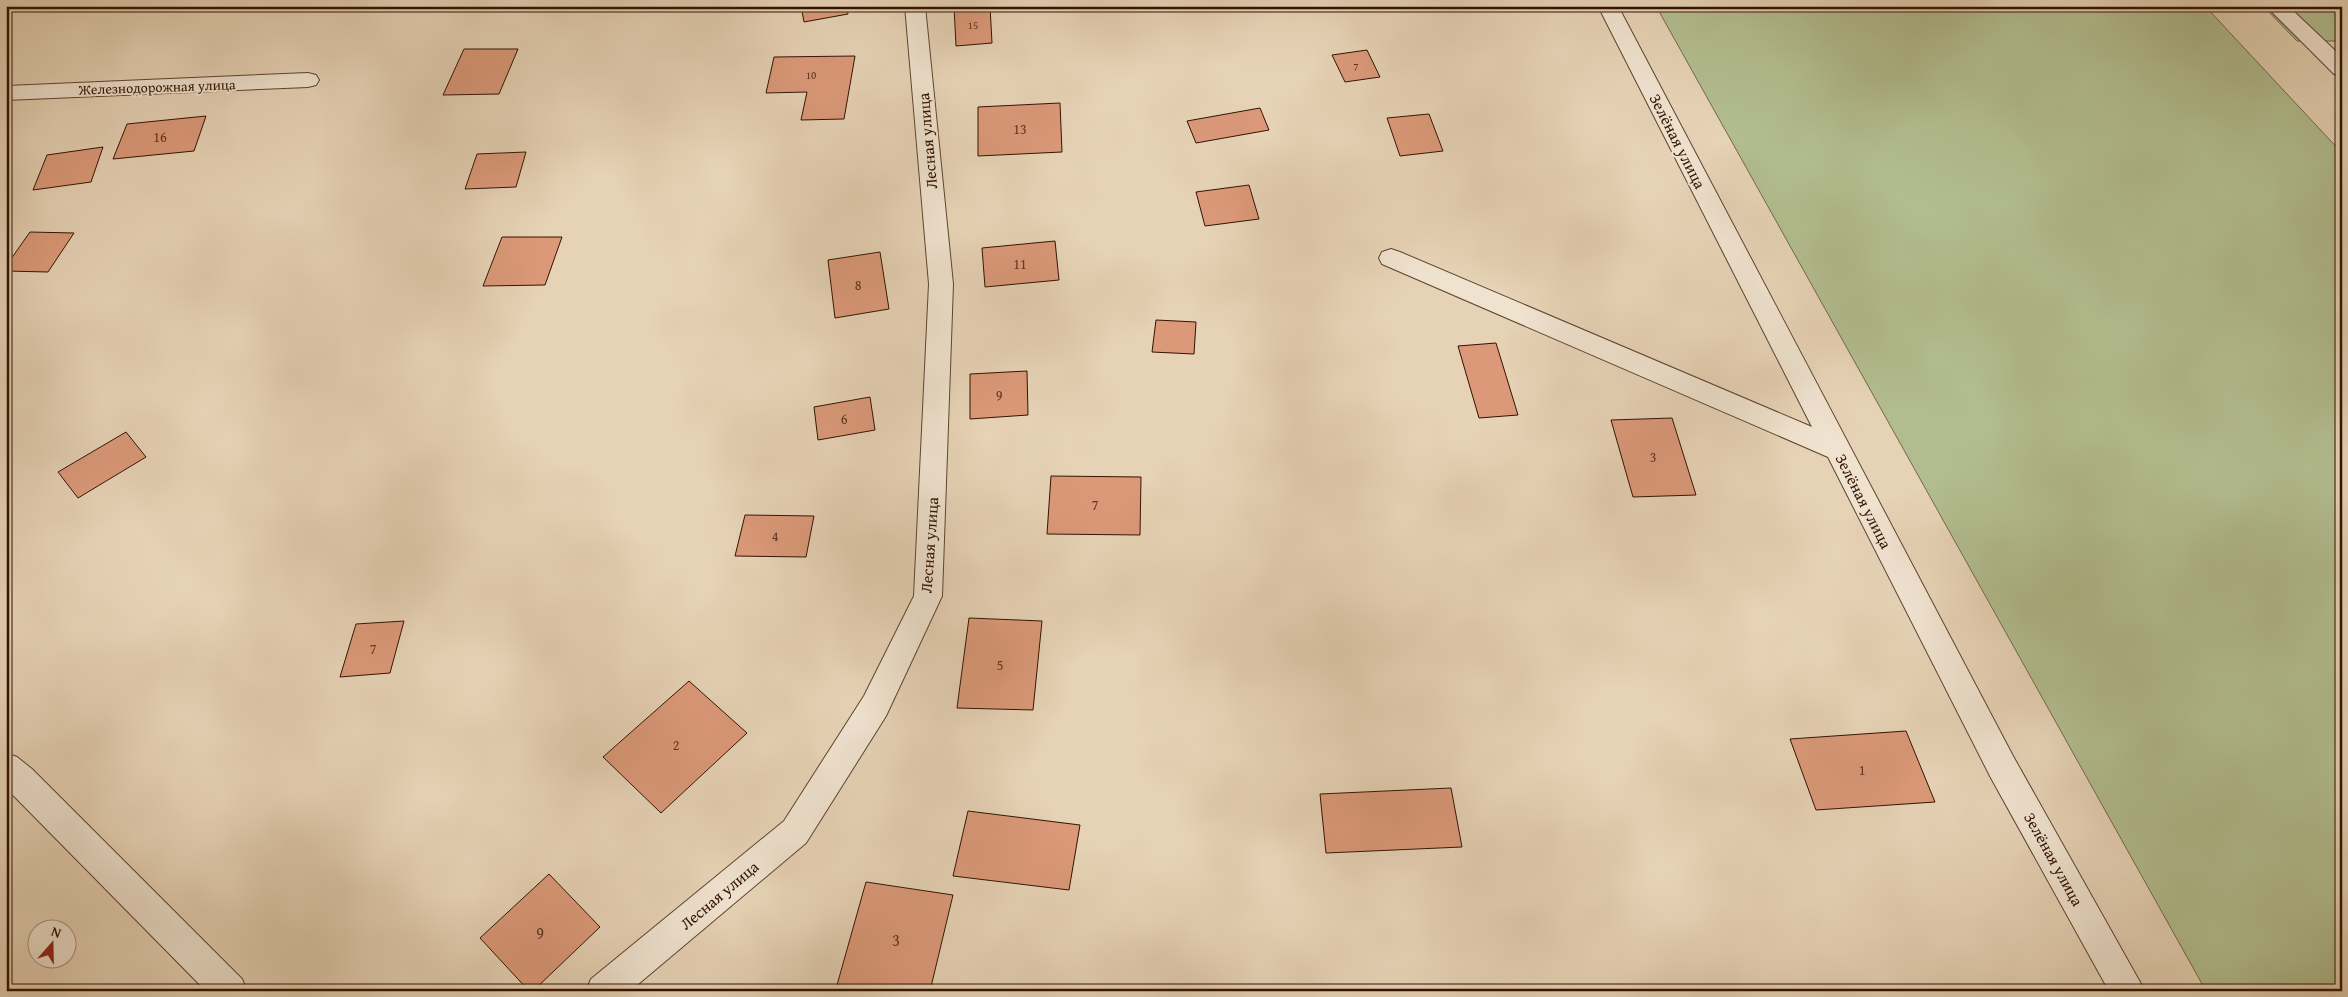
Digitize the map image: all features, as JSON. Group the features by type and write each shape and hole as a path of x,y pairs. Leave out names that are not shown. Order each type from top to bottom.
{"street":[{"name":"Лесная улица","path":"603,991 795,832 875,706 928,596 941,284 915,6"},
{"name":"Зелёная улица","path":"1608,6 2002,767 2128,991"},
{"path":"2276,6 2342,69"},
{"name":"Железнодорожная улица","path":"6,93 308,80"},
{"path":"1391,258 1838,450"},
{"path":"6,768 22,780 230,991"}],"green space":[{"path":"1656,6 2205,6 2342,153 2342,991 2206,991"},
{"path":"2263,6 2342,6 2342,41 2297,41"}],"building":[{"path":"801,6 846,6 848,14 804,22"},
{"path":"954,6 990,6 992,43 956,46"},
{"path":"464,49 518,49 499,94 443,95"},
{"path":"1367,50 1380,77 1345,82 1332,55"},
{"path":"855,56 844,119 801,120 807,92 766,93 774,57"},
{"path":"1060,103 1062,152 978,156 978,107"},
{"path":"1260,108 1269,130 1196,143 1187,121"},
{"path":"1429,114 1443,151 1400,156 1387,118"},
{"path":"206,116 194,151 113,159 127,124"},
{"path":"103,147 91,182 33,190 47,155"},
{"path":"526,152 516,187 465,189 477,154"},
{"path":"1249,185 1259,219 1205,226 1196,192"},
{"path":"30,232 74,233 48,272 6,271 6,266"},
{"path":"502,237 562,237 545,285 483,286"},
{"path":"1055,241 1059,280 985,287 982,248"},
{"path":"880,252 889,309 835,318 828,260"},
{"path":"1156,320 1196,322 1194,354 1152,352"},
{"path":"1496,343 1518,415 1479,418 1458,346"},
{"path":"1027,371 1028,415 970,419 970,374"},
{"path":"870,397 875,430 818,440 814,407"},
{"path":"1672,418 1696,495 1633,497 1611,420"},
{"path":"126,432 146,457 78,498 58,472"},
{"path":"1051,476 1141,477 1140,535 1047,534"},
{"path":"745,515 814,516 806,557 735,556"},
{"path":"969,618 1042,621 1033,710 957,708"},
{"path":"404,621 390,673 340,677 356,624"},
{"path":"689,681 747,733 661,813 603,757"},
{"path":"1906,731 1935,802 1816,810 1790,739"},
{"path":"1451,788 1462,847 1326,853 1320,794"},
{"path":"968,811 1080,825 1069,890 953,876"},
{"path":"549,874 600,927 533,991 529,991 480,938"},
{"path":"866,882 953,895 930,991 873,991 837,985"}]}
